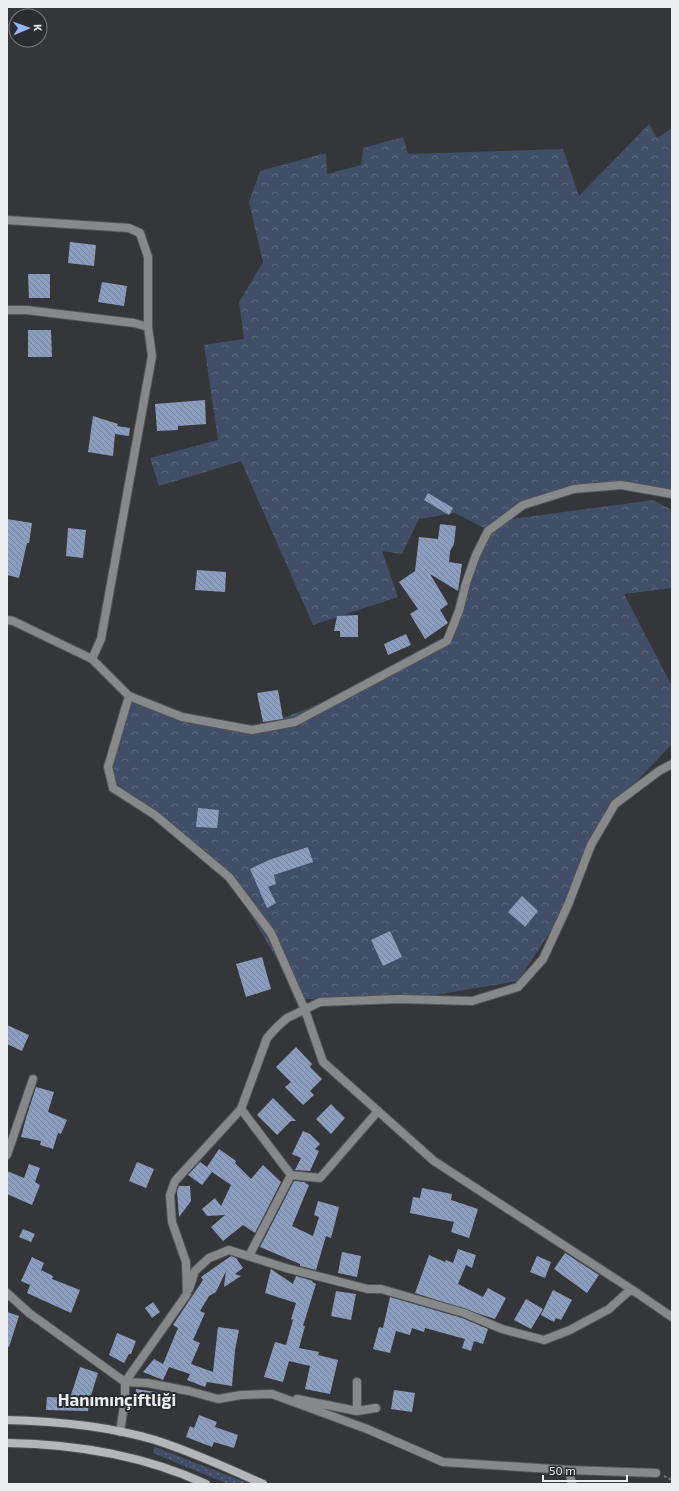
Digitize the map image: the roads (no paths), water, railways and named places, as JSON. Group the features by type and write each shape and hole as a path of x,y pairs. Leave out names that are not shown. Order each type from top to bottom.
{"main road":[{"path":"7,1420 88,1425 120,1432 174,1446 263,1484"},
{"path":"7,1442 49,1444 97,1450 145,1461 206,1484"}],"street":[{"path":"7,220 128,228 140,234 148,257 148,327 152,356 101,639 92,659"},
{"path":"7,310 26,310 134,323 148,327"},
{"path":"7,620 13,621 92,659 129,696 182,717 252,730 295,722 447,641 459,611 466,583 476,555 488,531 524,505 574,489 621,485 672,494"},
{"path":"129,696 108,767 113,788 155,815 229,877 271,933 305,1010 323,1062 434,1161 672,1316"},
{"path":"187,1294 186,1262 172,1222 170,1195 175,1181 241,1109 268,1038 276,1027 287,1018 320,1002 399,999 472,1001 518,987 543,959 568,905 591,846 615,804 659,771 672,764"},
{"path":"7,1155 33,1079"},
{"path":"241,1109 291,1175 320,1178 378,1111"},
{"path":"249,1256 291,1175"},
{"path":"120,1432 125,1399 125,1382 187,1294 195,1271 209,1258 229,1250 286,1268 368,1289 381,1288 464,1313 502,1330 544,1340 570,1330 609,1309 631,1289"},
{"path":"7,1294 29,1313 125,1382 147,1382 218,1399 241,1395 272,1394 357,1411 376,1408"},
{"path":"357,1411 358,1382"},
{"path":"272,1394 367,1429 444,1462 569,1470 656,1473"},
{"path":"569,1470 572,1484"}],"district":[{"name":"Hanımınçiftliği","path":"117,1400"}]}
